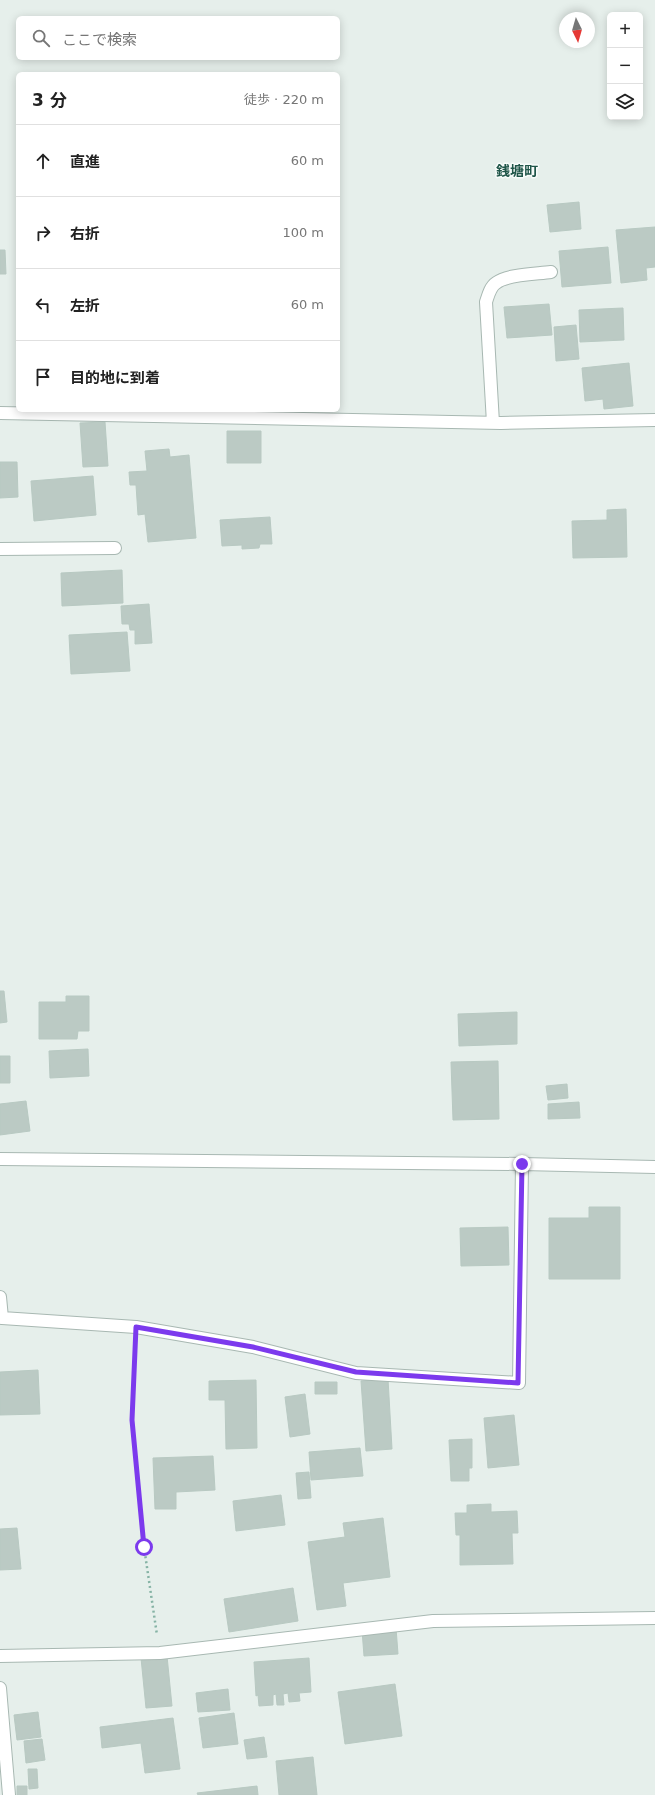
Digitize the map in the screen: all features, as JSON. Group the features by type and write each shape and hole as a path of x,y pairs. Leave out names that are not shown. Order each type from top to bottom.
{"street":[{"path":"493,423 486,302 490,290 496,282 510,277 551,272"},
{"path":"0,413 493,423 655,420"},
{"path":"0,549 115,548"},
{"path":"0,1159 522,1164 655,1167"},
{"path":"0,1297 1,1319 136,1327 253,1347 356,1372 518,1383 522,1164"},
{"path":"0,1656 160,1653 433,1621 655,1618"},
{"path":"0,1688 9,1795"}],"path":[{"path":"136,1327 132,1420 144,1547 160,1653"}],"building":[{"path":"579,202 581,229 550,232 547,205"},
{"path":"655,227 655,267 646,268 647,280 621,283 616,230"},
{"path":"608,247 611,283 562,287 559,251"},
{"path":"0,250 5,250 6,274 0,274"},
{"path":"549,304 552,335 507,338 504,307"},
{"path":"623,308 624,340 580,342 579,310"},
{"path":"576,325 579,359 556,361 554,327"},
{"path":"629,363 633,406 604,409 603,399 585,401 582,368"},
{"path":"105,422 108,466 83,467 80,423"},
{"path":"227,431 261,431 261,463 227,463"},
{"path":"169,449 170,457 189,455 196,538 148,542 145,514 138,515 136,485 130,485 129,472 147,471 145,451"},
{"path":"0,462 17,462 18,497 0,498"},
{"path":"93,476 96,515 34,521 31,481"},
{"path":"626,509 627,557 573,558 572,521 607,520 607,510"},
{"path":"270,517 272,544 260,544 259,548 242,549 242,545 222,546 220,520"},
{"path":"122,570 123,603 62,606 61,573"},
{"path":"149,604 152,643 135,644 135,630 130,630 129,624 122,624 121,606"},
{"path":"127,632 130,671 71,674 69,635"},
{"path":"0,991 4,991 7,1022 0,1023"},
{"path":"66,996 89,996 89,1031 78,1031 77,1039 39,1039 39,1002 66,1002"},
{"path":"517,1012 517,1044 459,1046 458,1014"},
{"path":"88,1049 89,1076 50,1078 49,1051"},
{"path":"0,1056 10,1056 10,1083 0,1083"},
{"path":"498,1061 499,1119 453,1120 451,1062"},
{"path":"567,1084 568,1098 548,1100 546,1086"},
{"path":"26,1101 30,1131 0,1135 0,1104"},
{"path":"579,1102 580,1118 548,1119 548,1104"},
{"path":"589,1207 620,1207 620,1279 549,1279 549,1218 589,1218"},
{"path":"508,1227 509,1265 461,1266 460,1228"},
{"path":"38,1370 40,1414 0,1415 0,1372"},
{"path":"388,1379 392,1449 366,1451 361,1381"},
{"path":"256,1380 257,1448 226,1449 225,1400 209,1400 209,1381"},
{"path":"315,1382 337,1382 337,1394 315,1394"},
{"path":"305,1394 310,1434 290,1437 285,1397"},
{"path":"514,1415 519,1465 488,1468 484,1418"},
{"path":"472,1439 472,1468 469,1468 469,1481 451,1481 449,1440"},
{"path":"360,1448 363,1476 311,1480 309,1452"},
{"path":"213,1456 215,1490 176,1492 176,1509 155,1509 153,1458"},
{"path":"309,1472 311,1498 298,1499 296,1473"},
{"path":"281,1495 285,1525 236,1531 233,1501"},
{"path":"491,1504 491,1512 517,1511 518,1533 512,1533 513,1564 460,1565 460,1535 456,1535 455,1513 467,1513 467,1505"},
{"path":"383,1518 390,1577 343,1583 346,1606 317,1610 308,1542 345,1537 343,1523"},
{"path":"17,1528 21,1569 0,1570 0,1529"},
{"path":"293,1588 298,1621 229,1632 224,1599"},
{"path":"396,1628 398,1654 364,1656 362,1630"},
{"path":"167,1656 172,1706 146,1708 141,1658"},
{"path":"309,1658 311,1692 299,1693 300,1701 289,1702 288,1693 283,1694 284,1705 277,1705 276,1694 273,1695 273,1705 259,1706 258,1695 256,1696 254,1662"},
{"path":"395,1684 402,1736 345,1744 338,1692"},
{"path":"228,1689 230,1710 198,1712 196,1693"},
{"path":"38,1712 41,1737 17,1740 14,1715"},
{"path":"234,1713 238,1744 203,1748 199,1718"},
{"path":"173,1718 180,1769 145,1773 141,1743 102,1748 100,1727"},
{"path":"264,1737 267,1757 247,1759 244,1740"},
{"path":"42,1739 45,1760 26,1763 24,1741"},
{"path":"313,1757 317,1795 279,1795 276,1761"},
{"path":"28,1769 37,1769 38,1788 29,1789"},
{"path":"17,1786 27,1786 27,1795 17,1795"},
{"path":"257,1786 258,1795 198,1795 197,1793"}],"district":[{"name":"銭塘町","path":"517,171"}],"route":[{"path":"144,1547 132,1420 136,1327 253,1347 356,1372 518,1383 522,1164"}]}
